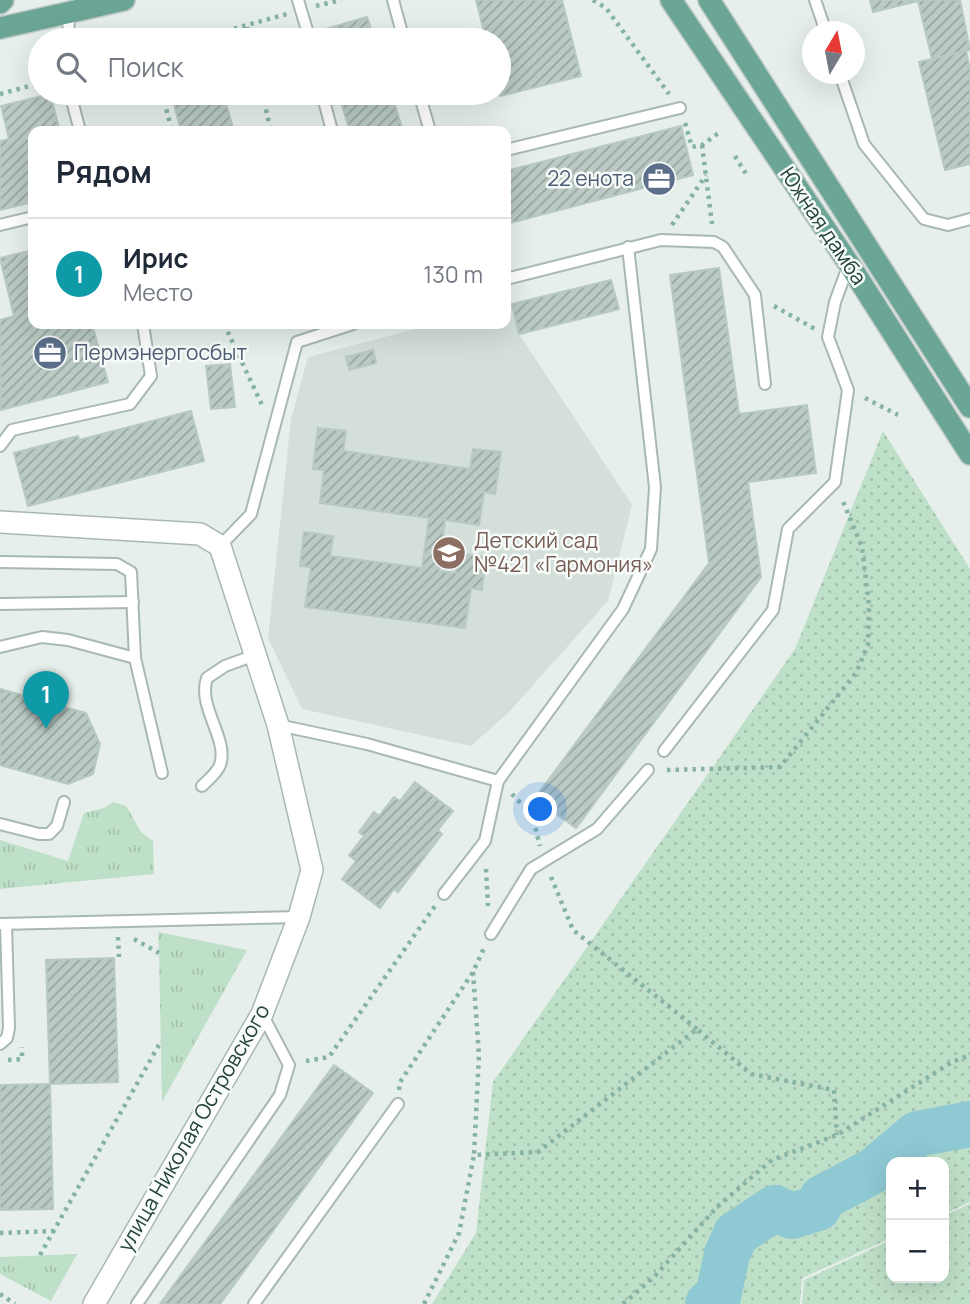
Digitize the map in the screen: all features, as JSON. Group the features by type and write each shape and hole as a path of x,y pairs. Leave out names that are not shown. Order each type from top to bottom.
{"main road":[{"path":"0,28 124,0"},
{"name":"Южная дамба","path":"671,0 849,264 970,454"},
{"name":"Южная дамба","path":"709,0 970,407"}],"street":[{"path":"0,522 200,534 220,546"},
{"name":"улица Николая Островского","path":"94,1304 262,1014 299,918 312,870 278,725 220,546"}],"lane":[{"path":"393,0 401,28"},
{"path":"815,0 822,21"},
{"path":"300,5 307,28"},
{"path":"68,28 69,13"},
{"path":"843,84 864,144 924,219 948,225 970,219"},
{"path":"73,105 79,126"},
{"path":"325,105 331,126"},
{"path":"422,105 429,126"},
{"path":"511,149 680,108"},
{"path":"0,225 28,217"},
{"path":"511,278 661,240 714,242 723,247 755,295 765,384"},
{"path":"444,894 485,841 498,781 623,609 651,550 655,486 628,247"},
{"path":"664,751 773,610 788,529 835,482 848,390 828,337 835,302 849,264"},
{"path":"0,432 130,404 151,376 144,329"},
{"path":"220,546 251,514 297,342 337,329"},
{"path":"0,446 12,430"},
{"path":"0,562 124,565 131,572 135,658 162,774"},
{"path":"0,604 132,602"},
{"path":"0,647 43,637 68,640 135,658"},
{"path":"202,786 217,771 222,755 205,695 207,678 225,666 255,655"},
{"path":"278,725 367,744 498,781"},
{"path":"491,934 531,869 597,829 648,770"},
{"path":"0,824 38,834 49,834 57,826 64,802"},
{"path":"0,1044 7,1038 9,1028 3,924 299,918"},
{"path":"137,1304 280,1095 289,1065 262,1014"},
{"path":"254,1304 398,1104"}],"path":[{"path":"243,28 300,5 341,0"},
{"path":"593,0 606,8 680,108"},
{"path":"0,94 28,86"},
{"path":"165,105 171,126"},
{"path":"265,105 270,126"},
{"path":"686,127 692,147 702,145 720,132"},
{"path":"702,145 714,242"},
{"path":"735,156 748,177"},
{"path":"661,240 706,175"},
{"path":"755,295 828,337"},
{"path":"226,329 266,414 276,424"},
{"path":"848,390 898,415"},
{"path":"648,770 780,767 856,673 868,645 869,606 862,547 835,482"},
{"path":"398,1104 400,1082 473,972 491,934 485,841"},
{"path":"289,1065 329,1057 444,894"},
{"path":"119,957 117,930 159,953"},
{"path":"573,930 751,1074 834,1090 837,1135"},
{"path":"424,1304 459,1233 474,1155 479,1055 473,972"},
{"path":"474,1155 538,1152 696,1029"},
{"path":"0,1060 22,1059 22,1034"},
{"path":"40,1255 160,1043"},
{"path":"623,1304 654,1277 718,1206 772,1160 837,1135 951,1062 970,1055"},
{"path":"0,1233 54,1231"},
{"path":"0,1294 15,1304"}],"shaded area":[{"name":"Детский сад №421 «Гармония»","path":"511,304 519,334 632,505 608,601 510,711 471,746 302,709 268,638 291,419 308,357 416,329 511,329"}],"green space":[{"path":"883,431 970,569 970,1202 949,1212 949,1157 886,1157 886,1240 802,1278 800,1304 432,1304 476,1233 493,1082 795,649"},
{"path":"113,802 126,806 141,832 153,841 154,874 0,889 0,840 68,861 84,813 104,808"},
{"path":"158,932 247,950 162,1102 159,953"},
{"path":"970,1204 970,1304 802,1304 804,1280 886,1242 886,1283 949,1283 949,1214"},
{"path":"77,1254 51,1301 0,1274 0,1257"}],"building":[{"path":"476,0 562,0 581,76 511,93 511,28 483,28"},
{"path":"870,0 960,0 970,50 932,59 918,1 873,12"},
{"path":"367,17 371,28 329,28"},
{"path":"966,51 970,69 970,164 945,170 919,62"},
{"path":"28,99 28,105 53,105 59,126 28,126 28,203 0,210 0,141 9,139 1,106"},
{"path":"174,105 226,105 233,126 180,126"},
{"path":"342,105 395,105 401,126 348,126"},
{"path":"681,126 693,175 511,223 511,170"},
{"name":"Пермэнергосбыт","path":"28,251 28,329 93,329 108,382 1,410 0,320 14,316 0,258"},
{"path":"719,268 739,414 807,405 816,473 748,482 761,577 576,828 535,798 709,563 670,275"},
{"path":"611,280 619,309 519,334 512,304"},
{"path":"373,350 376,363 349,370 346,357"},
{"path":"230,364 235,407 211,409 206,366"},
{"path":"191,411 204,461 28,506 14,453 78,436 79,440"},
{"path":"318,428 346,431 343,451 470,469 473,449 501,452 495,494 484,492 479,525 445,520 439,571 456,573 458,553 486,557 482,590 471,588 465,628 305,607 311,567 300,566 304,532 333,536 330,556 422,568 429,518 320,503 324,470 313,469"},
{"path":"0,689 86,713 100,744 93,774 68,784 0,765"},
{"path":"415,782 453,811 438,830 442,834 398,892 394,889 380,908 342,879 356,861 349,855 364,836 359,832 374,812 379,816 394,797 400,801"},
{"path":"114,958 118,1082 50,1084 46,960"},
{"path":"334,1065 373,1093 220,1304 160,1304"},
{"path":"50,1084 53,1209 0,1210 0,1085"}],"waterway":[{"path":"708,1304 717,1301 727,1254 736,1234 775,1208 792,1216 818,1208 822,1198 873,1171 917,1134 970,1124"}],"place":[{"name":"22 енота","path":"659,179"},
{"name":"Пермэнергосбыт","path":"50,353"},
{"name":"Детский сад №421 «Гармония»","path":"449,553"},
{"name":"Ирис","path":"46,729"}]}
